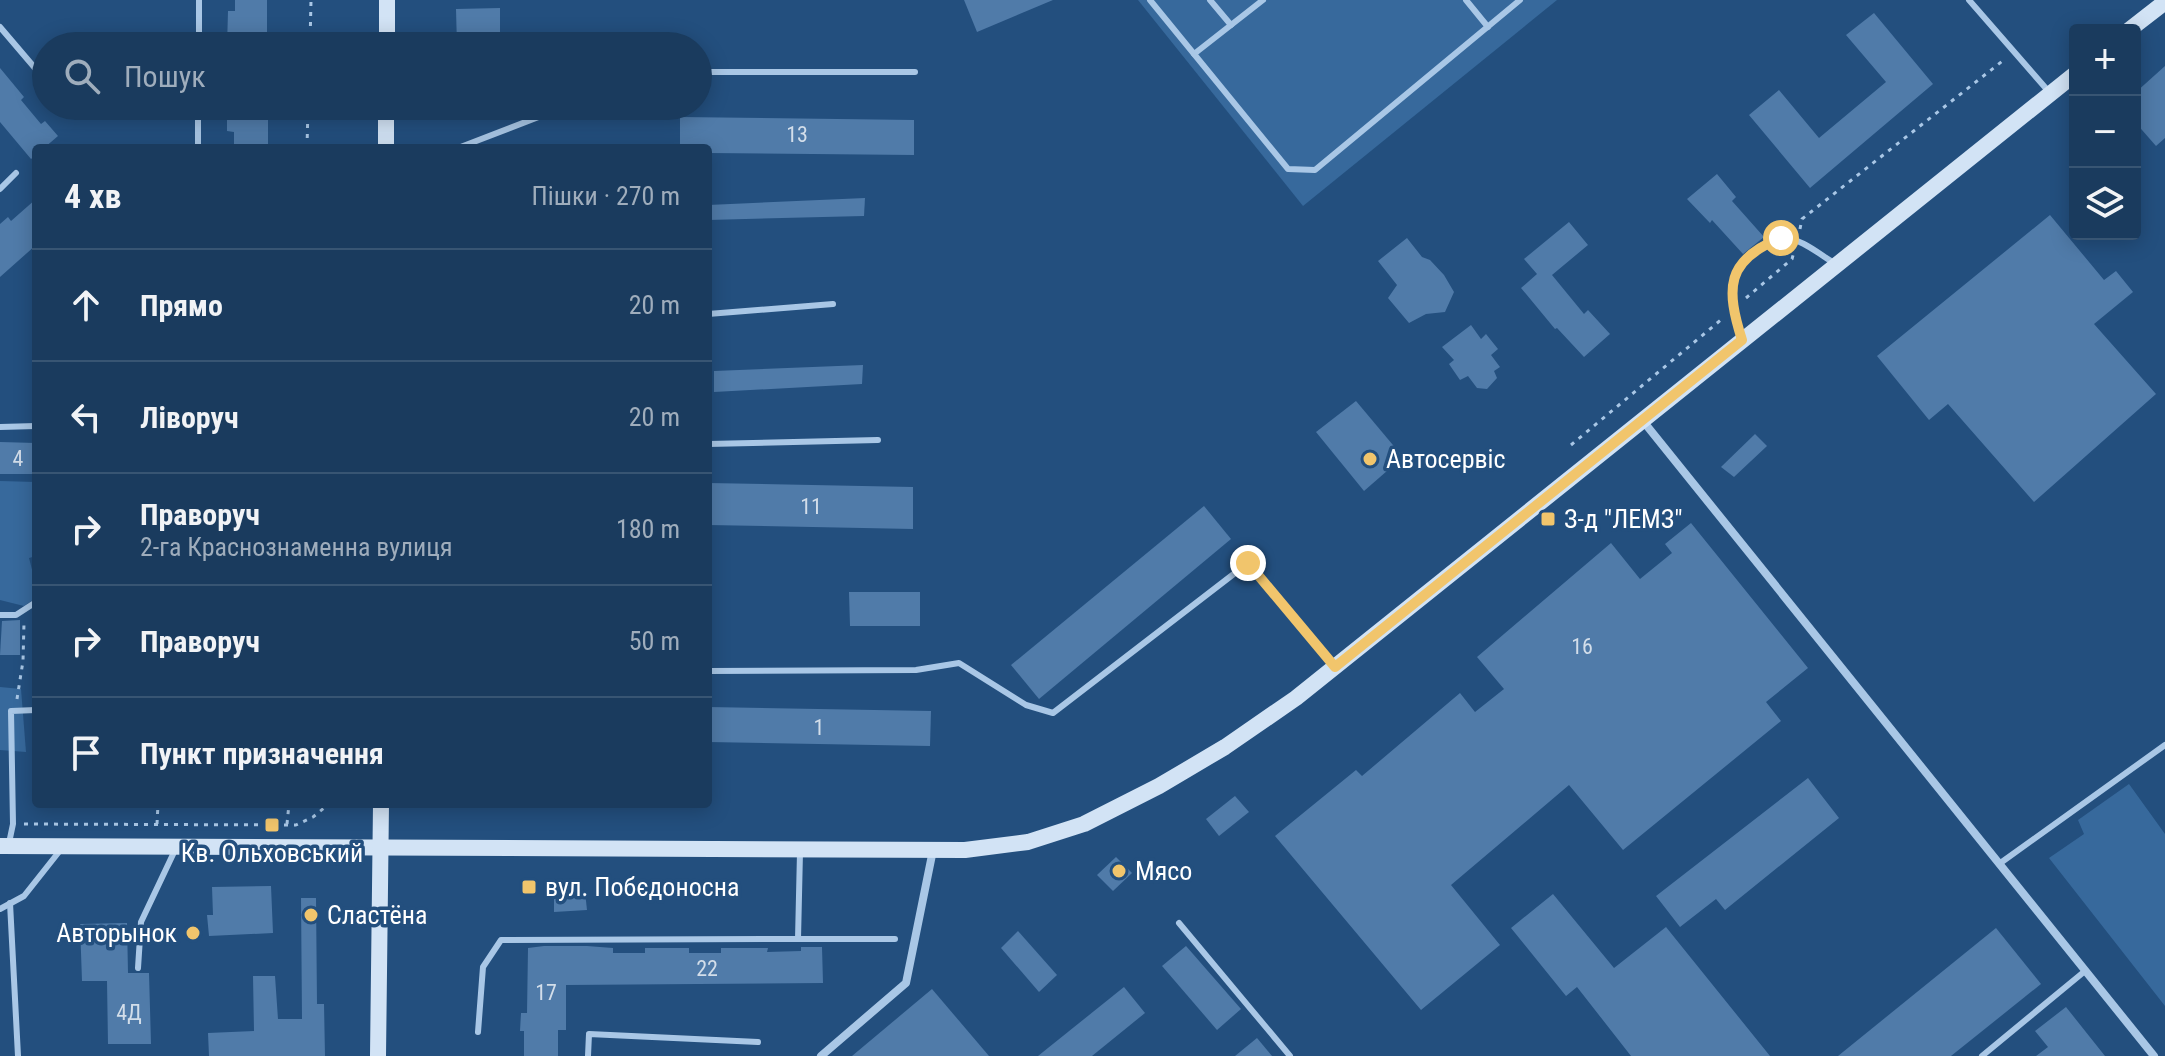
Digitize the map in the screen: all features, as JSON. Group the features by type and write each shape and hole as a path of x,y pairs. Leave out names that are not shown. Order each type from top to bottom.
{"street":[{"path":"387,0 387,32"},
{"path":"2137,24 2165,2"},
{"path":"4,846 381,850 965,850 1028,842 1084,824 1159,786 1225,747 1296,698 2069,79"},
{"path":"386,120 386,144"},
{"path":"1642,421 2154,1056"},
{"path":"378,1056 381,808"},
{"path":"821,1056 906,983 933,850"}],"lane":[{"path":"199,0 199,32"},
{"path":"1150,0 1288,169 1315,170 1520,0"},
{"path":"1210,0 1231,25"},
{"path":"1194,54 1263,0"},
{"path":"1466,0 1488,27"},
{"path":"1969,0 2050,93"},
{"path":"0,27 32,65"},
{"path":"712,72 915,72"},
{"path":"198,120 198,144"},
{"path":"468,144 531,120"},
{"path":"0,189 16,173"},
{"path":"1742,340 1732,310 1733,276 1743,261 1761,245 1781,238 1797,241 1837,264"},
{"path":"712,314 833,304"},
{"path":"0,427 32,426"},
{"path":"712,444 878,440"},
{"path":"712,671 916,670 959,663 1026,705 1053,713 1248,563 1335,667"},
{"path":"0,615 16,615 32,605"},
{"path":"4,846 13,824 11,711 32,710"},
{"path":"1999,864 2165,745"},
{"path":"0,909 24,896 63,847"},
{"path":"138,968 141,922 176,848"},
{"path":"798,939 800,850"},
{"path":"10,903 18,1056"},
{"path":"1179,923 1290,1056"},
{"path":"478,1032 483,967 501,940 895,939"},
{"path":"1982,1056 2085,971"},
{"path":"588,1056 589,1034 758,1042"}],"path":[{"path":"310,32 311,0"},
{"path":"307,144 308,120"},
{"path":"157,824 158,808"},
{"path":"287,825 289,808"},
{"path":"13,824 296,825 324,808"}],"shaded area":[{"path":"1138,0 1557,0 1303,206"},
{"path":"0,481 32,482 32,557 29,558 32,601 24,606 0,600"},
{"path":"0,687 21,689 26,752 0,750"},
{"path":"2129,784 2165,834 2165,1006 2049,858 2084,834 2078,820"}],"building":[{"path":"235,0 267,0 267,32 227,32 228,11 235,11"},
{"path":"964,0 1053,0 977,32"},
{"path":"500,8 500,32 457,32 456,9"},
{"path":"1874,13 1933,84 1810,188 1749,115 1779,90 1819,138 1886,82 1846,35"},
{"path":"2165,66 2165,138 2156,146 2141,129 2141,88"},
{"path":"0,68 24,97 21,100 32,113 32,120 41,124 45,121 58,136 49,144 32,144 31,159 0,122"},
{"path":"712,117 914,120 914,155 712,153 712,144 680,144 680,120 712,120"},
{"path":"227,120 268,120 268,144 234,144 234,132 227,131"},
{"path":"1717,174 1736,197 1732,201 1764,237 1743,254 1712,220 1710,223 1687,199"},
{"path":"865,198 864,216 712,220 712,205"},
{"path":"32,203 32,249 0,277 0,224 8,217 11,221"},
{"path":"2050,215 2104,280 2116,271 2133,292 2094,324 2156,394 2034,502 1948,404 1929,420 1877,356"},
{"path":"1569,222 1588,245 1552,275 1584,314 1588,310 1610,334 1584,357 1555,329 1521,288 1537,274 1524,259"},
{"path":"1407,238 1422,257 1430,260 1444,275 1454,292 1445,312 1426,314 1409,323 1388,298 1397,285 1378,261"},
{"path":"1471,325 1481,339 1486,334 1498,349 1491,355 1500,367 1494,371 1497,378 1487,389 1477,388 1468,376 1460,380 1449,364 1454,360 1442,347"},
{"path":"863,365 862,384 714,392 714,371"},
{"path":"1356,401 1403,457 1364,491 1316,432"},
{"path":"1755,434 1767,446 1734,477 1721,467"},
{"path":"0,442 32,443 32,474 0,474"},
{"path":"712,483 913,487 913,529 712,525"},
{"path":"1204,506 1231,539 1039,699 1011,665"},
{"path":"1691,523 1808,668 1766,702 1781,721 1623,850 1569,785 1451,885 1500,945 1421,1010 1275,836 1356,770 1362,776 1460,693 1475,712 1504,689 1477,657 1611,543 1640,579 1672,553 1665,544"},
{"path":"849,592 920,592 920,626 850,626"},
{"path":"20,620 20,655 0,655 2,621"},
{"path":"712,707 931,711 930,746 712,742"},
{"path":"1808,778 1839,818 1725,910 1716,899 1680,927 1656,896"},
{"path":"1235,796 1249,812 1219,836 1206,819"},
{"path":"1116,857 1132,873 1113,891 1097,875"},
{"path":"271,886 273,933 209,936 207,915 213,915 212,887"},
{"path":"554,892 585,892 587,910 554,912"},
{"path":"1553,894 1614,968 1666,927 1770,1056 1631,1056 1577,987 1566,996 1511,928"},
{"path":"301,898 316,898 317,1004 324,1004 325,1056 209,1056 208,1033 254,1031 253,976 275,976 278,1019 302,1019"},
{"path":"127,923 128,973 149,973 151,1044 108,1044 107,981 82,981 80,924"},
{"path":"1996,928 2041,984 1951,1056 1838,1056"},
{"path":"1018,931 1057,975 1039,992 1001,948"},
{"path":"1186,946 1241,1009 1217,1030 1162,966"},
{"path":"822,947 823,983 566,985 566,1030 558,1030 558,1056 524,1056 524,1031 520,1031 521,1013 527,1013 528,948 613,948 613,953 645,953 645,948 689,948 689,953 721,953 721,948 768,948 767,952"},
{"path":"1124,987 1145,1013 1092,1056 1038,1056"},
{"path":"932,989 989,1056 852,1056"},
{"path":"2066,1007 2105,1056 2036,1056 2048,1047 2035,1031"},
{"path":"1257,1038 1272,1056 1235,1056"}],"place":[{"name":"Автосервіс","path":"1370,459"},
{"name":"З-д \"ЛЕМЗ\"","path":"1548,519"},
{"name":"Кв. Ольховський","path":"272,825"},
{"name":"Мясо","path":"1119,871"},
{"name":"вул. Побєдоносна","path":"529,887"},
{"name":"Сластёна","path":"311,915"},
{"name":"Авторынок","path":"193,933"}],"route":[{"path":"1248,563 1335,667 1742,340 1732,310 1733,276 1743,261 1761,245 1781,238"}]}
